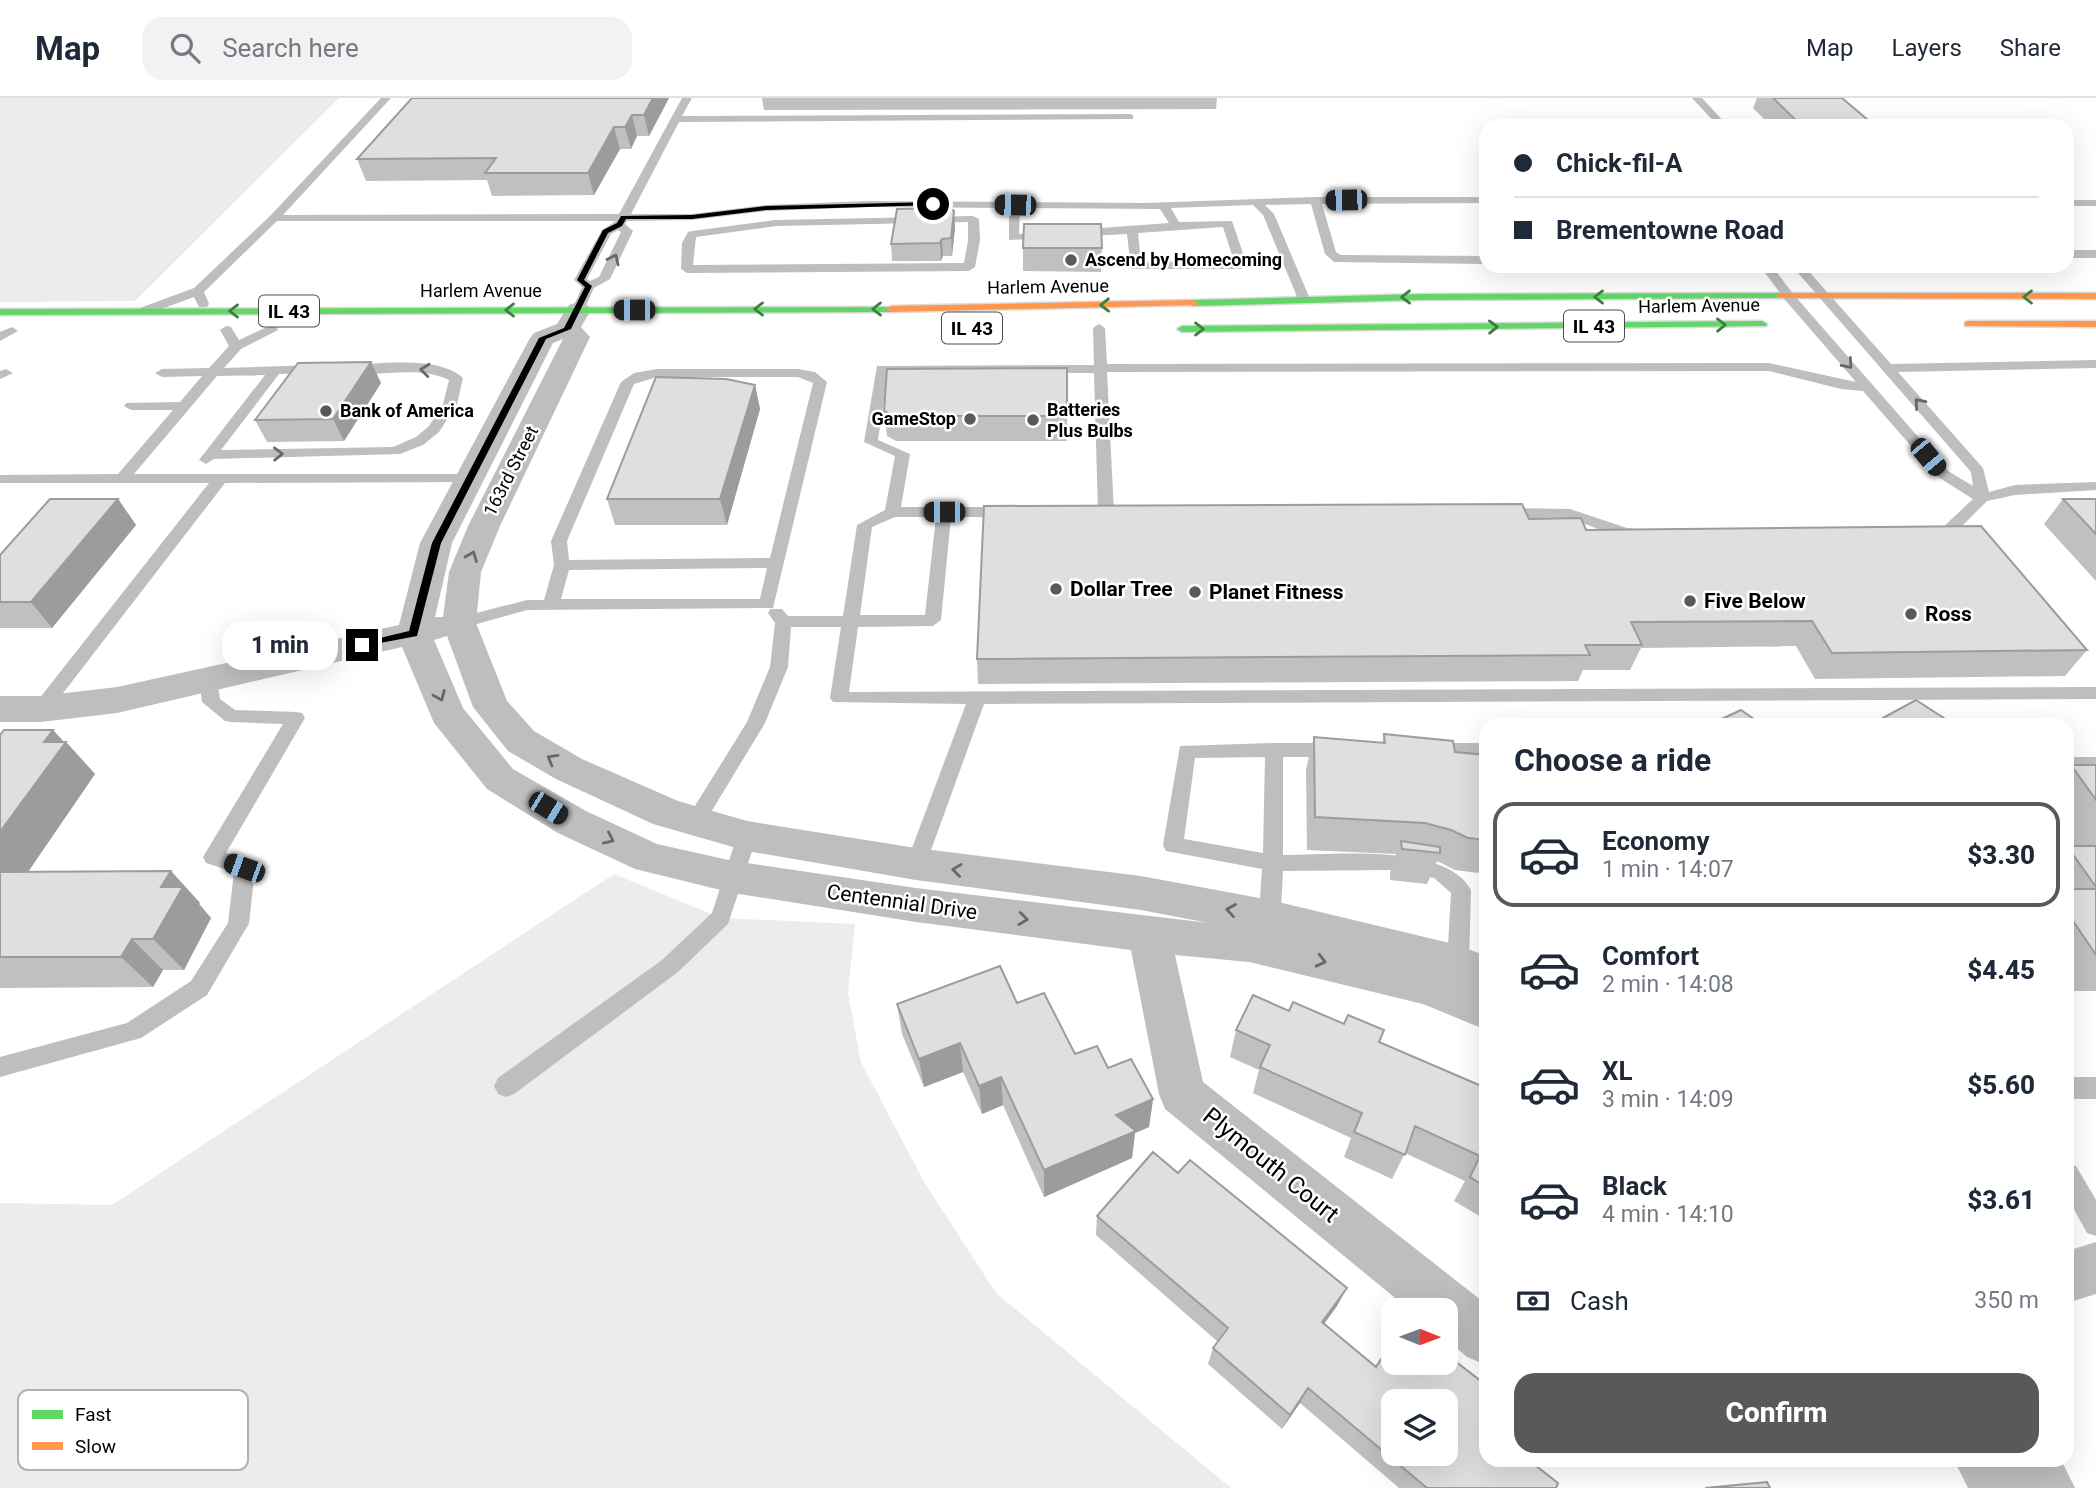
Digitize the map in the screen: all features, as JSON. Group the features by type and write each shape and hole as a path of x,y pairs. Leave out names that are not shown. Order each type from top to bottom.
{"main road":[{"name":"Harlem Avenue","path":"0,312 205,311 580,323 1304,299 2096,296"},
{"name":"Harlem Avenue","path":"527,329 580,323"},
{"name":"Harlem Avenue","path":"1164,328 1874,324"},
{"path":"1957,324 2096,324"},
{"name":"IL 43","path":"219,330 279,330"}],"street":[{"name":"163rd Street","path":"414,634 436,543 491,467 542,338 580,323"},
{"name":"163rd Street","path":"459,622 465,572 484,526 491,467"},
{"path":"0,709 41,709 117,700 459,622"},
{"name":"Centennial Drive","path":"459,622 491,707 521,741 569,769 667,813 747,836 916,864 1141,893 1268,932 1429,987 1479,1008"},
{"name":"Centennial Drive","path":"414,634 447,714 500,779 572,822 649,858 733,877 916,905 1149,935 1249,944 1268,932 1472,970"},
{"name":"Plymouth Court","path":"1149,935 1182,1094 1479,1332"},
{"path":"2074,1275 2096,1268"},
{"path":"1988,1467 2003,1488"},
{"path":"2032,1467 2046,1488"}],"lane":[{"path":"144,311 198,291 274,218 386,98"},
{"path":"589,286 580,280 606,232 622,221 687,98"},
{"path":"1694,98 1716,119"},
{"path":"675,119 1130,117"},
{"path":"274,218 622,221 692,217 766,208 855,204 1163,205 1315,200 1479,200"},
{"path":"1315,200 1331,254 1338,259 1479,260"},
{"path":"1256,202 1268,214 1304,299"},
{"path":"2074,203 2096,203"},
{"path":"1015,205 1013,238 1228,223 1241,265 1135,266 1132,230"},
{"path":"1163,205 1176,226"},
{"path":"973,219 974,240 969,267 687,269 688,243 692,234 776,223 866,220 973,219"},
{"path":"589,286 604,279 627,232 622,221"},
{"path":"2074,254 2096,254"},
{"path":"1771,273 1812,324 1943,474 1982,498"},
{"path":"1804,273 1978,471 1982,498"},
{"path":"580,323 589,286"},
{"path":"198,291 205,311"},
{"path":"1099,328 1107,513"},
{"path":"219,330 236,346"},
{"path":"122,479 236,346 279,330"},
{"path":"1888,368 2096,364"},
{"path":"892,512 903,454 871,442 882,369 1769,367 1841,385 1868,387"},
{"path":"162,373 422,368 448,373 456,378 456,391 433,431 420,441 395,451 210,455"},
{"path":"191,479 275,370"},
{"path":"551,605 562,565 559,541 628,382 639,376 657,373 799,373 810,375 820,382 767,604"},
{"path":"131,406 184,406"},
{"path":"0,479 220,479 491,467"},
{"path":"41,709 220,479"},
{"path":"1916,535 1944,535 1982,498 2015,490 2096,485"},
{"path":"1029,512 892,512 865,525 839,698 2096,693"},
{"path":"783,622 933,620 944,512"},
{"path":"1483,513 1570,514 1626,533 1665,533"},
{"path":"562,565 777,563"},
{"path":"459,622 510,607 767,604 783,622 779,667 756,723 695,822"},
{"path":"0,1067 133,1031 199,988 238,924 244,868 213,857 296,718 231,716 211,702 208,680"},
{"path":"916,864 977,698"},
{"path":"1268,932 1273,863 1274,750"},
{"path":"1353,750 1187,751 1174,845 1273,863 1391,862 1440,871 1461,890 1472,970"},
{"path":"1406,750 1479,750"},
{"path":"2080,764 2096,786"},
{"path":"506,1086 670,965 721,918 747,836"},
{"path":"2074,1088 2096,1088"},
{"path":"2074,1186 2096,1224"}],"shaded area":[{"path":"0,98 339,98 135,301 0,302"},
{"path":"614,874 721,918 855,924 848,993 861,1062 924,1182 996,1293 1231,1488 0,1488 0,1203 112,1205"}],"building":[{"path":"412,98 653,98 644,115 632,115 625,127 614,127 588,173 485,173 496,158 357,159"},
{"path":"1773,98 1842,98 1867,119 1795,119"},
{"path":"947,208 954,211 951,238 942,239 940,243 891,244 897,209"},
{"path":"1024,224 1101,224 1102,248 1023,248"},
{"path":"371,362 333,419 255,420 298,363"},
{"path":"1067,368 1067,416 894,416 884,411 887,369"},
{"path":"656,377 726,379 755,385 720,499 607,499"},
{"path":"50,499 118,499 31,602 0,602 0,555"},
{"path":"2063,499 2096,499 2096,534"},
{"path":"1522,504 1529,519 1581,518 1586,530 1981,526 2087,650 1832,653 1812,621 1631,622 1642,645 1585,645 1590,655 977,659 984,506"},
{"path":"1916,700 1944,718 1883,718"},
{"path":"1741,710 1752,718 1724,718"},
{"path":"4,730 53,730 44,742 66,742 0,832 0,735"},
{"path":"1384,734 1453,741 1455,752 1479,754 1479,839 1425,823 1315,817 1314,737 1385,743"},
{"path":"2074,765 2096,765 2096,800 2074,769"},
{"path":"1401,841 1440,847 1440,853 1402,849"},
{"path":"2074,846 2096,846 2096,887 2074,856"},
{"path":"171,871 161,887 183,887 153,939 132,939 121,957 0,957 0,872"},
{"path":"2074,889 2096,889 2096,955 2074,922"},
{"path":"1000,966 1017,1003 1044,993 1075,1054 1097,1046 1108,1068 1131,1059 1153,1099 1116,1115 1136,1131 1044,1170 1001,1077 979,1086 960,1043 919,1059 897,1004"},
{"path":"1253,995 1289,1011 1293,1002 1344,1024 1348,1015 1384,1030 1379,1042 1479,1085 1479,1156 1415,1126 1405,1155 1354,1132 1362,1113 1260,1067 1270,1045 1236,1030"},
{"path":"1153,1152 1178,1173 1190,1160 1347,1288 1322,1322 1376,1367 1381,1359 1381,1376 1458,1376 1458,1363 1479,1380 1479,1467 1538,1467 1558,1483 1556,1488 1427,1488 1401,1466 1458,1466 1458,1389 1381,1389 1381,1449 1308,1388 1290,1415 1213,1348 1228,1328 1097,1216"},
{"path":"1479,1158 1479,1183 1470,1177"},
{"path":"1767,1482 1770,1488 1705,1488"}],"traffic: fast":[{"path":"1193,303 1421,297 1781,296"},
{"path":"0,312 891,309"},
{"path":"1182,329 1762,324"}],"traffic: slow":[{"path":"1781,296 2096,296"},
{"path":"891,309 1193,303"},
{"path":"1969,324 2096,324"}],"place":[{"name":"Ascend by Homecoming","path":"1071,260"},
{"name":"Bank of America","path":"326,411"},
{"name":"GameStop","path":"970,419"},
{"name":"Batteries Plus Bulbs","path":"1033,420"},
{"name":"Dollar Tree","path":"1056,589"},
{"name":"Planet Fitness","path":"1195,592"},
{"name":"Five Below","path":"1690,601"},
{"name":"Ross","path":"1911,614"}],"route":[{"path":"362,645 414,634 436,543 542,338 567,329 589,286 580,280 606,232 619,225 624,217 692,217 766,208 933,204"}]}
